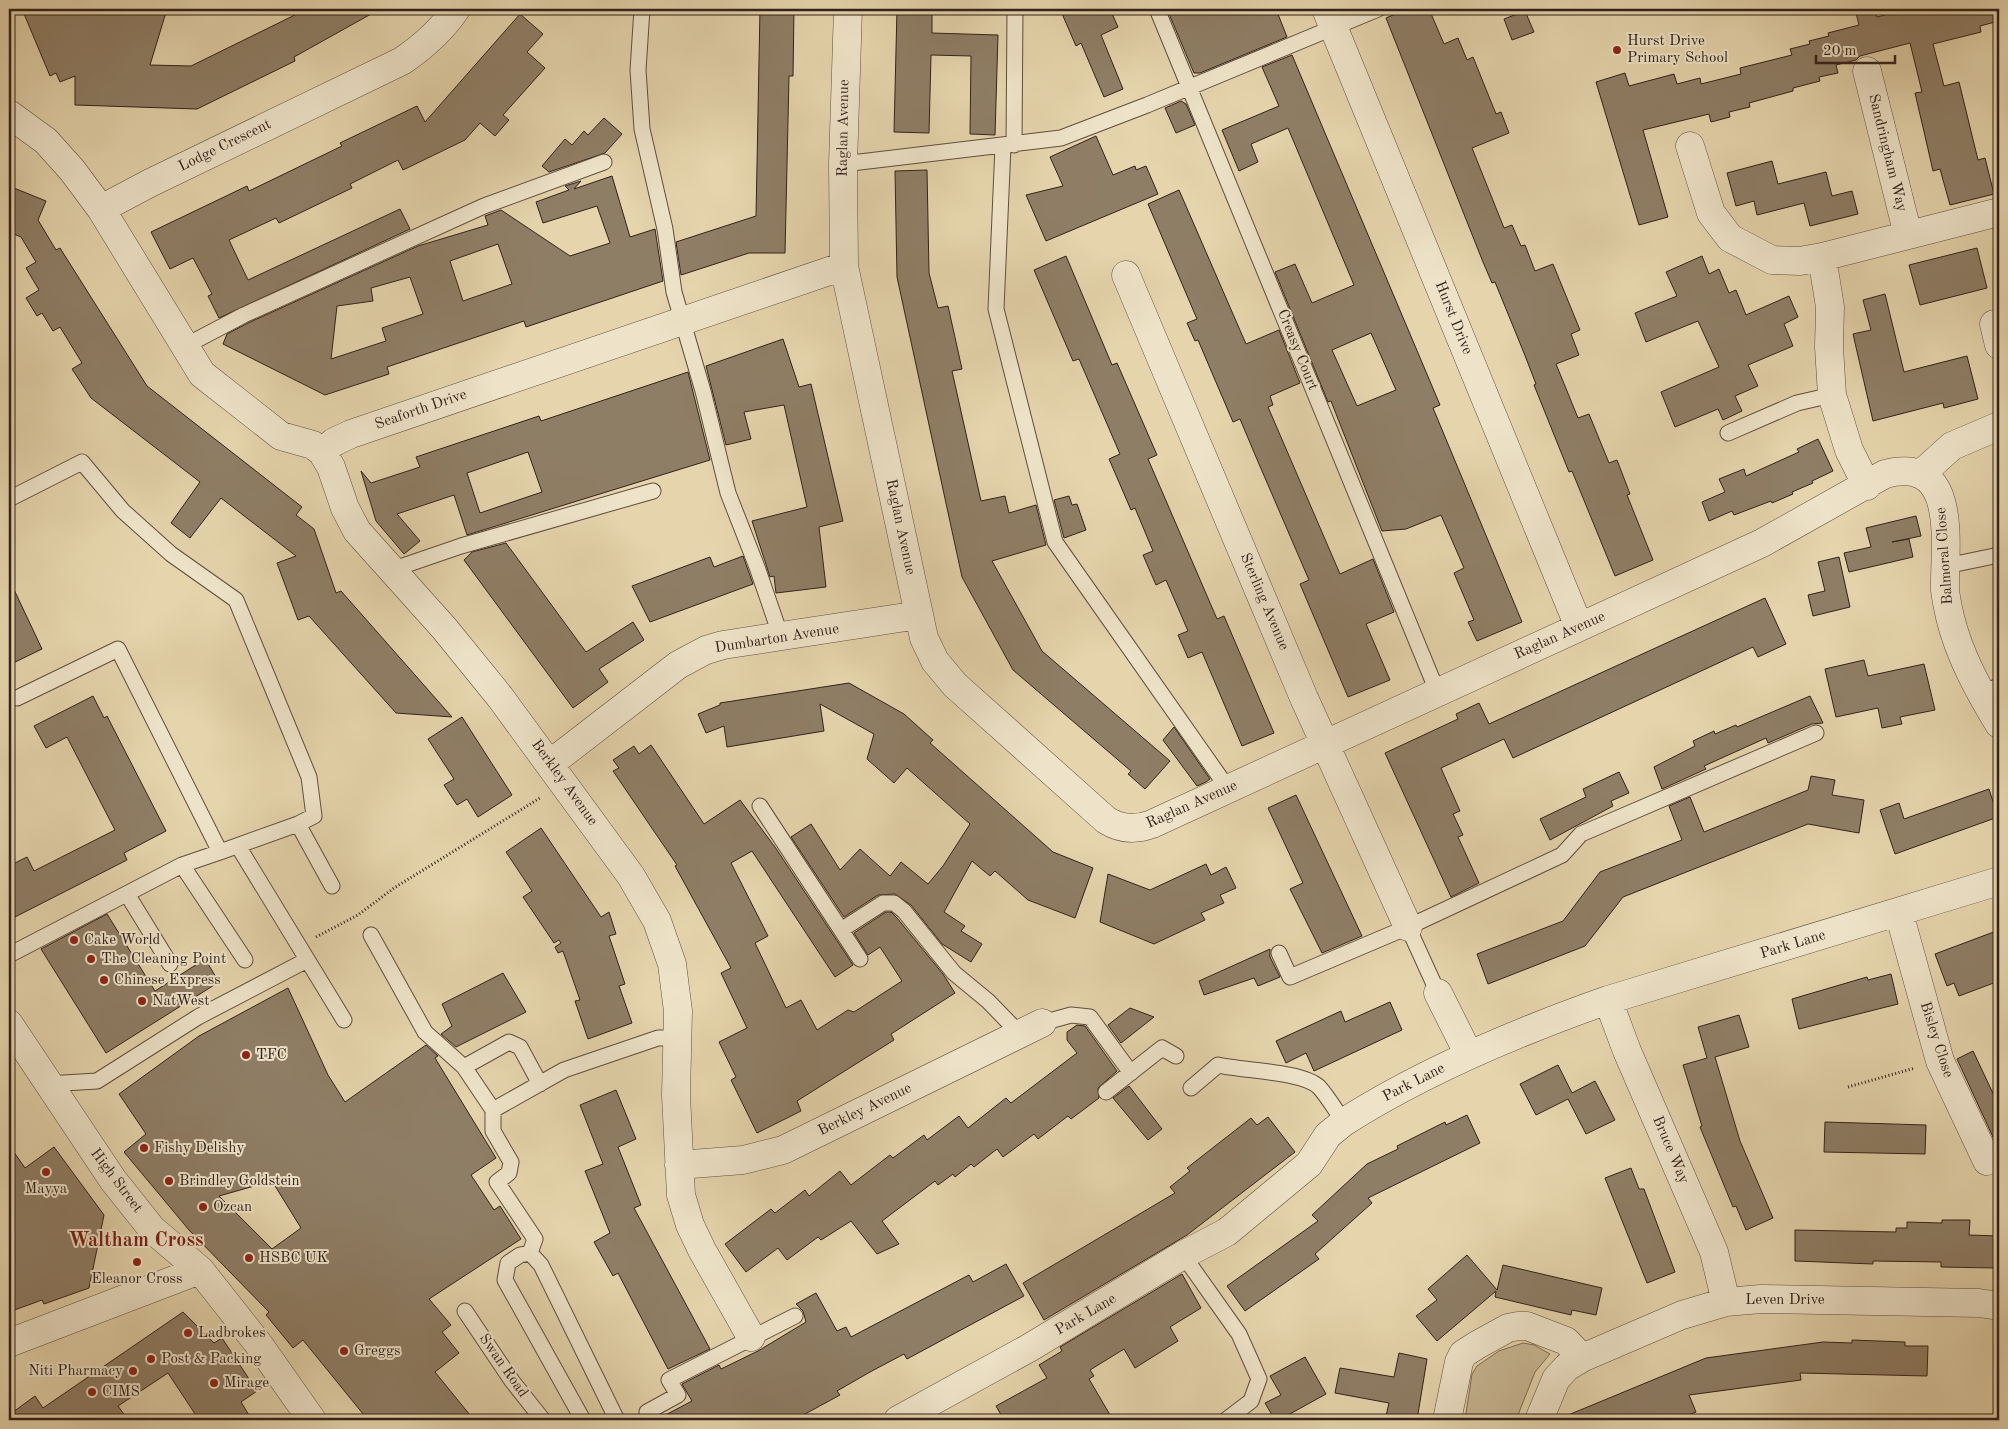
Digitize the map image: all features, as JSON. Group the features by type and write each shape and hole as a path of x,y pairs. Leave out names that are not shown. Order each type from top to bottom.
{"street":[{"name":"Lodge Crescent","path":"100,209 402,60 422,48 440,30 454,9"},
{"name":"Raglan Avenue","path":"848,9 842,164 844,266 924,638 935,661 955,686 1091,807 1113,824 1126,828 1146,826 1229,790 1437,691 1762,543 1885,474 1902,470 1921,474"},
{"name":"Hurst Drive","path":"1330,18 1580,627"},
{"name":"Sandringham Way","path":"1867,71 1908,234"},
{"path":"9,114 46,141 72,170 100,209 183,347 202,374 281,436 313,445 322,452"},
{"path":"1690,146 1711,213 1730,238 1772,260 1800,261 1822,257 1999,212"},
{"path":"1822,257 1828,282 1830,307 1829,347 1832,395 1849,450 1866,486"},
{"name":"Seaforth Drive","path":"322,452 334,442 351,434 844,266"},
{"name":"Sterling Avenue","path":"1126,275 1304,698 1408,927"},
{"path":"1921,474 1952,446 1999,426"},
{"name":"Berkley Avenue","path":"322,452 331,467 345,508 357,532 444,628 557,773 632,876 657,921 672,964 678,1011 676,1095 681,1194 690,1224 702,1250 751,1337"},
{"name":"Balmoral Close","path":"1921,474 1931,483 1939,495 1944,510 1945,592 1950,617 1959,645 1990,690 1999,724"},
{"name":"Dumbarton Avenue","path":"557,773 689,658 723,645 919,615"},
{"name":"Park Lane","path":"898,1420 1029,1348 1183,1255 1227,1232 1309,1164 1328,1135 1344,1122 1379,1101 1469,1055 1608,1000 1999,881"},
{"name":"Bisley Close","path":"1899,913 1940,1061 1987,1161"},
{"path":"1438,993 1469,1055"},
{"name":"Bruce Way","path":"1608,1000 1627,1051 1714,1252 1726,1302"},
{"name":"High Street","path":"9,1024 47,1084 113,1180 152,1229 200,1270 260,1346 312,1420"},
{"name":"Berkley Avenue","path":"679,1166 743,1160 783,1150 1031,1029"},
{"path":"9,1343 200,1270"},
{"name":"Leven Drive","path":"1540,1420 1556,1379 1567,1367 1582,1358 1682,1315 1726,1302 1761,1299 1979,1303 1999,1306"},
{"path":"1447,1420 1458,1362 1463,1354 1508,1328 1527,1326 1566,1341 1582,1358"}],"lane":[{"path":"642,9 638,70 642,130 665,229 674,292 703,391 728,493 757,567 780,637"},
{"path":"1015,9 1009,145 996,309 1055,542 1229,790"},
{"name":"Creasy Court","path":"1157,9 1437,691"},
{"path":"842,164 1061,138 1189,86 1330,18 1378,9"},
{"path":"183,347 244,315 484,206 604,162"},
{"path":"1728,433 1797,404 1832,395"},
{"path":"9,499 82,462 123,511 171,554 236,600 309,777 314,816 298,824 182,865 9,954"},
{"path":"391,570 461,546 653,491"},
{"path":"1946,566 1999,555"},
{"path":"16,698 118,649 220,852"},
{"path":"1279,953 1290,976 1408,927 1562,855 1581,834 1816,733"},
{"path":"760,806 860,959"},
{"path":"298,824 332,886"},
{"path":"238,846 344,1020"},
{"path":"182,865 245,960"},
{"path":"127,894 170,964"},
{"path":"841,930 883,903 894,903 904,911 954,973 988,1001 1031,1029 1071,1015 1090,1017 1131,1072"},
{"path":"1408,927 1438,993"},
{"path":"371,936 425,1032 464,1067 492,1110 493,1131 511,1162 510,1173 497,1182 535,1240 530,1253"},
{"path":"47,1084 97,1081 198,1017 308,960"},
{"path":"492,1110 564,1070 658,1038 678,1038"},
{"path":"464,1067 509,1042 520,1047 540,1084"},
{"path":"1106,1092 1162,1048 1176,1056"},
{"path":"1191,1088 1218,1064 1268,1073 1295,1075 1318,1086 1344,1122"},
{"path":"530,1253 520,1254 508,1263 505,1280 583,1420"},
{"path":"530,1253 541,1265 617,1420"},
{"path":"1183,1255 1239,1334 1259,1379 1251,1401 1226,1420"},
{"name":"Swan Road","path":"465,1311 512,1381 543,1420"},
{"path":"648,1412 678,1395 670,1380 795,1316"}],"path":[{"path":"298,946 358,915 557,773"},
{"path":"1848,1087 1940,1061"}],"shaded area":[{"path":"1523,1343 1534,1345 1550,1354 1535,1372 1516,1420 1465,1420 1472,1374 1477,1366 1499,1351"}],"building":[{"path":"22,9 167,9 150,65 191,66 307,9 380,9 294,57 295,61 197,109 75,105 75,76 60,82 56,73 50,76"},
{"path":"760,9 794,9 793,76 789,76 785,253 749,253 681,275 676,242 756,216"},
{"path":"897,9 932,9 932,33 998,35 995,135 970,134 971,56 931,55 929,133 894,132"},
{"path":"1060,9 1110,9 1118,27 1101,35 1123,89 1104,97 1081,43 1076,46"},
{"path":"1167,9 1276,9 1287,37 1200,73 1194,73"},
{"path":"1407,9 1429,9 1444,44 1458,38 1467,60 1473,57 1496,114 1501,112 1509,133 1472,148 1504,228 1512,225 1521,246 1525,245 1535,271 1553,264 1580,330 1571,334 1579,355 1556,364 1578,418 1589,414 1609,463 1617,460 1630,494 1627,495 1653,560 1615,576 1572,471 1569,472 1534,385 1536,384 1524,353 1495,282 1492,283 1483,262 1386,18"},
{"path":"1875,9 1877,17 1908,9 1999,9 1999,21 1980,26 1981,32 1933,44 1944,86 1959,82 1978,160 1985,158 1994,194 1950,205 1940,169 1933,171 1915,93 1922,92 1910,43 1860,56 1856,60 1836,65 1838,73 1819,77 1820,81 1793,88 1793,91 1749,103 1750,107 1729,112 1730,117 1711,122 1709,114 1643,130 1668,217 1639,225 1596,82 1625,73 1629,86 1674,74 1677,84 1700,78 1701,84 1741,74 1740,68 1792,55 1790,49 1810,44 1809,41 1829,36 1828,33 1859,25 1856,13"},
{"path":"1525,11 1534,32 1512,40 1504,19"},
{"path":"520,14 543,34 527,52 545,68 503,115 509,120 495,136 480,123 465,140 403,170 398,160 350,184 352,188 279,223 276,218 229,240 248,280 400,209 410,229 219,318 208,296 212,294 193,258 170,269 151,232 247,186 249,191 342,146 340,143 417,106 425,122"},
{"path":"1292,55 1440,405 1433,408 1522,622 1477,641 1468,622 1474,620 1454,573 1464,568 1441,515 1406,529 1382,531 1331,401 1328,402 1275,272 1295,264 1312,303 1354,285 1288,128 1251,144 1258,162 1239,171 1222,130 1279,106 1262,67","holes":["1371,333 1396,390 1357,406 1332,350"]},
{"path":"1181,101 1186,104 1195,125 1176,133 1165,108"},
{"path":"604,118 622,134 605,153 549,172 542,166 565,139 572,145 584,131 588,135"},
{"path":"1096,136 1113,175 1135,166 1136,170 1146,166 1158,194 1046,241 1026,195 1063,186 1050,157"},
{"path":"1772,161 1778,184 1826,172 1832,196 1852,191 1858,214 1810,226 1804,203 1757,215 1754,201 1736,206 1727,173"},
{"path":"927,170 929,273 938,308 948,306 962,369 952,371 981,501 1005,496 1009,513 1036,505 1046,545 992,561 1042,651 1170,761 1145,789 1128,774 1131,771 1013,670 962,577 897,277 895,171"},
{"path":"612,176 630,237 655,229 663,281 526,327 524,321 387,367 389,374 325,395 223,344 227,334 248,323 418,246 488,225 485,216 501,210 570,256 610,243 597,206 543,223 536,202 569,190 565,186 581,181 574,189","holes":["498,244 512,284 463,301 450,261","410,277 423,314 382,328 386,341 331,359 337,306 373,301 371,288"]},
{"path":"9,186 46,201 38,220 56,250 60,248 147,386 302,507 296,515 314,529 336,593 341,591 452,717 396,713 309,616 298,620 277,563 296,556 221,498 190,538 171,523 200,482 91,398 72,369 82,363 60,327 53,331 42,313 37,316 26,298 39,290 26,268 36,262 21,237 9,232"},
{"path":"1179,190 1246,344 1279,330 1300,383 1270,396 1273,405 1268,407 1340,574 1373,559 1394,612 1366,624 1390,680 1348,697 1300,584 1309,580 1240,419 1233,422 1198,340 1195,341 1187,323 1197,319 1148,204"},
{"path":"1977,248 1987,288 1920,305 1909,265"},
{"path":"1066,256 1112,365 1117,363 1157,455 1148,459 1217,619 1224,616 1274,733 1242,746 1202,652 1188,658 1178,635 1188,631 1166,580 1156,585 1143,555 1153,551 1135,508 1131,510 1109,459 1120,454 1079,359 1073,361 1034,270"},
{"path":"1702,256 1709,274 1719,269 1729,293 1736,290 1746,315 1789,296 1798,317 1784,324 1793,346 1748,365 1758,386 1735,396 1742,411 1723,420 1718,409 1675,427 1661,392 1719,367 1698,321 1646,342 1635,313 1677,296 1666,272"},
{"path":"1885,294 1904,372 1967,356 1978,399 1944,408 1943,403 1873,421 1853,334 1871,330 1863,300"},
{"path":"783,339 799,387 811,384 843,521 819,527 826,587 776,593 774,576 770,577 752,521 807,507 784,405 744,412 751,439 726,445 706,366"},
{"path":"688,372 710,460 467,535 454,495 397,514 420,541 404,554 376,521 361,471 371,483 420,467 416,457 539,416 541,421","holes":["528,452 542,492 480,513 467,473"]},
{"path":"1818,439 1833,471 1812,481 1813,483 1792,492 1793,494 1772,503 1771,501 1734,515 1732,511 1709,521 1702,502 1725,492 1719,479 1744,469 1746,476 1799,452 1797,449"},
{"path":"1069,496 1072,505 1077,504 1086,530 1064,538 1054,500"},
{"path":"1916,516 1921,536 1892,542 1909,539 1913,557 1849,572 1844,553 1871,547 1866,528"},
{"path":"506,543 586,652 633,622 644,640 599,669 608,682 573,708 464,560 472,552"},
{"path":"743,556 753,584 650,622 632,586 710,557 714,567"},
{"path":"1839,557 1850,607 1813,616 1808,595 1825,591 1818,562"},
{"path":"9,579 42,649 9,665"},
{"path":"1765,598 1786,644 1758,657 1753,647 1513,758 1504,739 1441,768 1460,811 1453,814 1463,835 1458,837 1479,883 1451,897 1385,753 1458,719 1456,714 1479,703 1489,724"},
{"path":"1864,660 1868,676 1924,664 1935,710 1900,717 1902,724 1882,728 1878,708 1836,717 1825,669"},
{"path":"849,683 904,714 933,740 930,743 1053,852 1093,868 1075,918 1028,900 995,871 990,876 972,861 944,912 965,926 961,931 982,944 971,962 942,944 911,905 895,894 878,895 844,917 791,837 811,824 840,870 860,849 890,876 901,862 928,884 943,866 970,824 907,768 894,783 867,759 874,734 820,704 824,731 727,747 724,726 706,733 698,714 720,705 720,703"},
{"path":"93,696 104,718 107,716 166,831 124,853 127,860 9,920 9,866 27,857 34,871 115,830 67,737 46,748 34,726"},
{"path":"1810,696 1823,723 1812,724 1768,743 1766,738 1704,766 1706,769 1662,789 1654,767 1695,746 1693,741 1714,731 1715,734 1736,725 1737,727"},
{"path":"462,717 512,795 478,817 467,799 457,805 444,785 454,779 428,739"},
{"path":"1174,727 1210,779 1206,782 1197,786 1163,740"},
{"path":"651,745 704,824 740,800 775,847 853,965 835,977 752,851 731,863 768,936 755,943 786,1008 801,1000 817,1030 848,1010 854,1012 902,981 880,947 868,955 854,933 886,912 891,912 897,918 943,974 955,993 891,1034 894,1040 797,1101 801,1111 757,1133 731,1080 736,1077 719,1042 747,1028 721,973 731,968 675,866 677,865 613,771 619,768 613,760 634,746 639,754"},
{"path":"1619,772 1629,793 1611,801 1613,806 1550,840 1540,819 1586,797 1583,789"},
{"path":"1811,776 1835,780 1832,795 1864,800 1859,833 1808,824 1623,897 1585,946 1488,984 1477,954 1563,921 1600,872 1682,840 1669,806 1690,797 1704,832 1808,790"},
{"path":"1989,789 1998,817 1895,854 1880,810 1899,803 1904,819"},
{"path":"1296,795 1362,936 1322,953 1290,889 1303,883 1268,808"},
{"path":"541,828 601,917 609,912 616,934 609,936 625,984 619,986 632,1023 588,1039 575,1001 580,1000 563,951 558,953 555,947 561,943 559,940 554,943 523,897 532,891 506,852"},
{"path":"1206,864 1211,875 1226,867 1236,888 1220,895 1224,903 1201,913 1205,920 1154,944 1100,922 1108,874 1150,890"},
{"path":"107,914 155,991 205,959 219,982 106,1053 41,949"},
{"path":"1999,930 1999,981 1959,996 1954,983 1947,986 1935,954"},
{"path":"1270,949 1270,957 1280,977 1258,986 1254,978 1204,995 1199,981"},
{"path":"503,973 526,1012 456,1047 441,1034 452,1026 442,1004"},
{"path":"1891,974 1898,1004 1799,1029 1792,999 1867,977 1868,980"},
{"path":"288,988 328,1075 345,1102 426,1045 438,1056 435,1058 496,1158 471,1175 494,1210 500,1206 521,1239 429,1299 451,1325 442,1332 459,1353 435,1372 474,1420 368,1420 303,1340 293,1348 266,1315 269,1312 189,1230 124,1152 146,1134 119,1094 199,1036","holes":["272,1181 301,1228 272,1249 219,1196"]},
{"path":"1390,1002 1402,1030 1314,1071 1306,1053 1286,1063 1276,1041 1341,1011 1345,1022"},
{"path":"1130,1008 1154,1017 1121,1043 1108,1025"},
{"path":"1739,1015 1749,1047 1715,1057 1740,1141 1773,1218 1746,1230 1736,1206 1733,1207 1700,1127 1702,1126 1683,1065 1707,1058 1698,1027"},
{"path":"1077,1025 1085,1026 1117,1071 1098,1088 1099,1098 1071,1119 1068,1116 1038,1139 1034,1134 1003,1157 997,1149 974,1167 971,1164 955,1177 953,1174 938,1185 935,1181 882,1221 899,1244 877,1254 851,1221 821,1240 818,1237 787,1260 778,1248 746,1272 725,1244 771,1209 775,1213 805,1190 809,1196 840,1171 851,1185 890,1155 893,1158 924,1135 927,1140 959,1116 968,1128 1006,1098 1011,1103 1077,1053 1067,1040 1067,1032"},
{"path":"1973,1051 1999,1106 1999,1150 1957,1059"},
{"path":"1558,1065 1572,1093 1595,1081 1615,1120 1586,1134 1568,1099 1536,1115 1520,1084"},
{"path":"1129,1086 1162,1129 1148,1140 1113,1098"},
{"path":"616,1090 636,1139 618,1147 641,1205 634,1208 710,1349 668,1369 618,1273 613,1276 594,1242 610,1233 585,1171 603,1164 580,1105"},
{"path":"1467,1115 1480,1143 1368,1198 1372,1203 1315,1254 1319,1259 1245,1311 1227,1286 1318,1221 1312,1215 1367,1164 1398,1149 1397,1146 1445,1122 1446,1125"},
{"path":"1268,1117 1295,1152 1187,1235 1044,1320 1023,1283 1175,1193 1170,1187 1190,1171 1187,1168 1251,1118 1257,1125"},
{"path":"1825,1122 1926,1125 1925,1154 1824,1152"},
{"path":"9,1145 25,1168 54,1147 104,1215 89,1288 44,1304 42,1300 9,1312"},
{"path":"1631,1168 1639,1189 1644,1189 1675,1272 1647,1283 1605,1178"},
{"path":"1942,1220 1970,1220 1969,1235 1999,1236 1999,1266 1995,1266 1995,1268 1941,1267 1941,1262 1873,1261 1873,1264 1795,1261 1795,1230 1896,1232 1896,1228 1907,1228 1907,1222 1942,1223"},
{"path":"1467,1255 1497,1290 1503,1265 1602,1288 1596,1315 1572,1310 1571,1315 1495,1297 1496,1291 1437,1341 1416,1316 1437,1300 1428,1289"},
{"path":"1006,1264 1024,1296 907,1359 904,1354 870,1372 837,1391 840,1395 794,1420 656,1420 692,1401 682,1384 719,1365 721,1369 758,1351 806,1322 803,1311 796,1304 816,1293 837,1331 846,1327 851,1337 969,1275 973,1282"},
{"path":"1182,1274 1201,1308 1170,1327 1178,1341 1135,1368 1124,1349 1090,1370 1094,1376 1089,1379 1113,1420 1004,1420 996,1406 1047,1378 1039,1365 1062,1351 1060,1347"},
{"path":"183,1312 214,1343 222,1338 257,1391 241,1402 252,1420 199,1420 168,1373 118,1406 128,1420 9,1420 9,1415 35,1396 43,1408"},
{"path":"1852,1340 1905,1342 1905,1346 1928,1346 1927,1376 1800,1373 1801,1380 1689,1395 1696,1412 1676,1420 1556,1420 1706,1358 1823,1342 1852,1343"},
{"path":"1399,1353 1427,1359 1417,1420 1385,1420 1389,1403 1335,1393 1340,1368 1394,1377"},
{"path":"1305,1357 1326,1394 1279,1420 1275,1420 1265,1403 1281,1395 1270,1376"}],"place":[{"name":"Hurst Drive Primary School","path":"1617,50"},
{"name":"Cake World","path":"74,940"},
{"name":"The Cleaning Point","path":"91,959"},
{"name":"Chinese Express","path":"104,980"},
{"name":"NatWest","path":"142,1001"},
{"name":"TFC","path":"246,1055"},
{"name":"Fishy Delishy","path":"144,1148"},
{"name":"Mayya","path":"46,1172"},
{"name":"Brindley Goldstein","path":"169,1181"},
{"name":"Ozcan","path":"203,1207"},
{"name":"HSBC UK","path":"249,1258"},
{"name":"Eleanor Cross","path":"137,1262"},
{"name":"Ladbrokes","path":"188,1333"},
{"name":"Greggs","path":"344,1351"},
{"name":"Post & Packing","path":"151,1359"},
{"name":"Niti Pharmacy","path":"133,1371"},
{"name":"Mirage","path":"214,1383"},
{"name":"CIMS","path":"92,1392"}],"district":[{"name":"Waltham Cross","path":"136,1241"}]}
